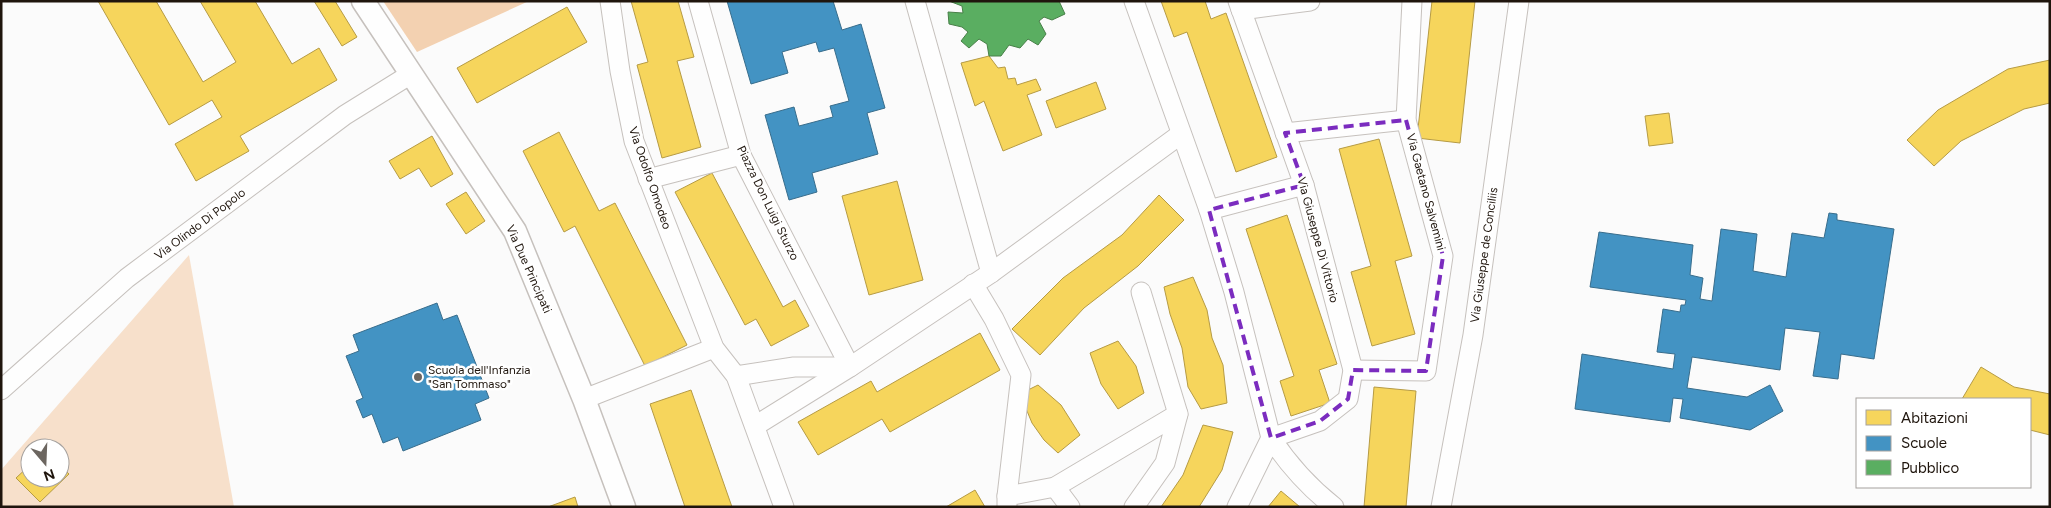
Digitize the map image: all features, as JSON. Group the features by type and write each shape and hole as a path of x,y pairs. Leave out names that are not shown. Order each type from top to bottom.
{"street":[{"name":"Via Due Principati","path":"363,1 515,231 584,399 624,507"},
{"name":"Via Odolfo Omodeo","path":"610,1 620,71 632,132 648,179 714,348 736,376 784,507"},
{"name":"Piazza Don Luigi Sturzo","path":"698,1 742,155 850,367"},
{"path":"914,1 991,273"},
{"path":"1134,1 1209,210 1234,292 1271,438 1284,457 1334,507"},
{"path":"1239,6 1310,1"},
{"name":"Via Gaetano Salvemini","path":"1353,370 1426,372 1443,256 1406,120 1412,1"},
{"name":"Via Giuseppe de Conciliis","path":"1442,507 1473,334 1519,1"},
{"name":"Via Giuseppe Di Vittorio","path":"1239,6 1304,185 1353,370 1348,399 1320,421 1271,438"},
{"name":"Via Olindo Di Popolo","path":"1,390 127,278 345,115 411,74"},
{"name":"Via Gaetano Salvemini","path":"1285,133 1406,120"},
{"path":"755,426 850,367 991,273 1181,134"},
{"path":"648,179 742,155"},
{"path":"1209,210 1304,185"},
{"path":"973,284 994,319 1021,375 1007,501 1055,487 1178,414"},
{"path":"1134,507 1165,463 1178,414 1141,292"},
{"path":"584,399 714,348"},
{"path":"736,376 794,367 850,367"},
{"path":"1237,507 1271,438"},
{"path":"1055,487 1070,507"}],"highlighted area":[{"path":"1406,120 1443,256 1426,371 1353,370 1348,399 1320,421 1271,438 1209,210 1304,185 1285,133"}],"shaded area":[{"path":"383,1 529,1 417,52"},
{"path":"189,255 234,507 1,507 1,470 20,448 20,488 70,488 70,438 29,438"}],"building: Abitazioni":[{"path":"98,1 156,1 203,82 236,62 200,1 255,1 292,64 319,48 337,80 240,136 249,151 196,181 175,144 222,117 212,100 169,125"},
{"path":"314,1 335,1 357,37 342,46"},
{"path":"631,1 678,1 694,57 677,61 701,147 662,158 637,65 648,62"},
{"path":"1161,1 1205,1 1211,19 1226,13 1277,157 1236,172 1187,32 1174,37"},
{"path":"1432,1 1475,1 1460,143 1417,138"},
{"path":"567,7 587,42 477,103 457,68"},
{"path":"989,56 998,68 1005,67 1008,79 1015,78 1017,85 1036,79 1041,90 1027,95 1042,135 1003,151 984,101 975,106 961,63"},
{"path":"2050,60 2050,103 2024,109 1961,141 1934,166 1907,140 1938,110 2008,69"},
{"path":"1096,82 1106,109 1056,128 1046,101"},
{"path":"1669,113 1673,143 1649,146 1645,116"},
{"path":"559,132 599,211 615,203 687,345 645,366 575,226 564,232 523,151"},
{"path":"432,136 453,174 431,187 419,168 400,179 389,161"},
{"path":"1379,139 1412,256 1395,261 1415,334 1372,346 1351,272 1371,266 1339,149"},
{"path":"712,173 783,307 795,300 809,326 771,346 756,319 745,325 675,192"},
{"path":"897,181 923,280 869,295 842,196"},
{"path":"466,192 485,221 466,234 446,204"},
{"path":"1159,195 1184,220 1138,266 1084,308 1040,355 1012,329 1063,278 1122,235"},
{"path":"1287,215 1337,364 1319,370 1330,403 1291,416 1280,381 1294,376 1246,229"},
{"path":"1193,277 1207,310 1212,338 1223,365 1227,403 1201,409 1188,387 1182,348 1170,314 1164,287"},
{"path":"980,333 1000,370 890,432 882,419 818,455 798,422 871,381 877,392"},
{"path":"1118,341 1136,366 1144,393 1118,409 1101,384 1090,353"},
{"path":"1981,367 2014,387 2050,394 2050,435 2031,430 2031,398 1963,398"},
{"path":"1038,385 1061,405 1080,435 1058,453 1044,440 1032,423 1020,394"},
{"path":"1374,387 1416,391 1406,507 1364,507"},
{"path":"691,390 732,507 685,507 650,404"},
{"path":"1203,425 1233,432 1222,470 1199,507 1161,507 1183,475"},
{"path":"26,488 54,488 40,502"},
{"path":"975,490 985,507 946,507"},
{"path":"1281,491 1300,507 1268,507"},
{"path":"575,497 578,507 548,507"}],"building: Scuole":[{"path":"727,1 833,1 842,30 861,24 885,108 867,113 878,154 812,173 817,192 789,200 765,115 794,107 799,126 833,117 830,106 849,101 834,48 819,52 816,42 782,52 788,73 751,84"},
{"path":"1829,213 1837,214 1837,220 1894,229 1874,359 1841,354 1838,379 1813,376 1820,332 1785,328 1780,370 1692,357 1687,388 1747,397 1770,385 1783,411 1750,430 1680,418 1683,399 1673,398 1670,422 1575,409 1582,354 1673,369 1675,354 1657,352 1663,309 1680,312 1681,305 1685,305 1686,300 1590,287 1599,232 1693,245 1690,275 1703,278 1700,299 1712,301 1721,229 1757,234 1753,271 1786,277 1792,233 1824,238"},
{"name":"Scuola dell'Infanzia \"San Tommaso\"","path":"437,303 443,320 457,315 489,398 475,404 481,420 403,451 398,437 383,443 372,414 363,418 356,401 363,398 346,356 359,351 353,335"}],"building: Pubblico":[{"path":"949,1 1059,1 1065,14 1052,20 1044,17 1039,21 1046,34 1038,45 1028,39 1020,48 1009,45 1001,56 989,56 987,44 979,39 969,48 961,41 968,32 962,27 949,24 948,12 963,13 962,6"}],"place":[{"name":"Scuola dell'Infanzia \"San Tommaso\"","path":"418,377"}]}
